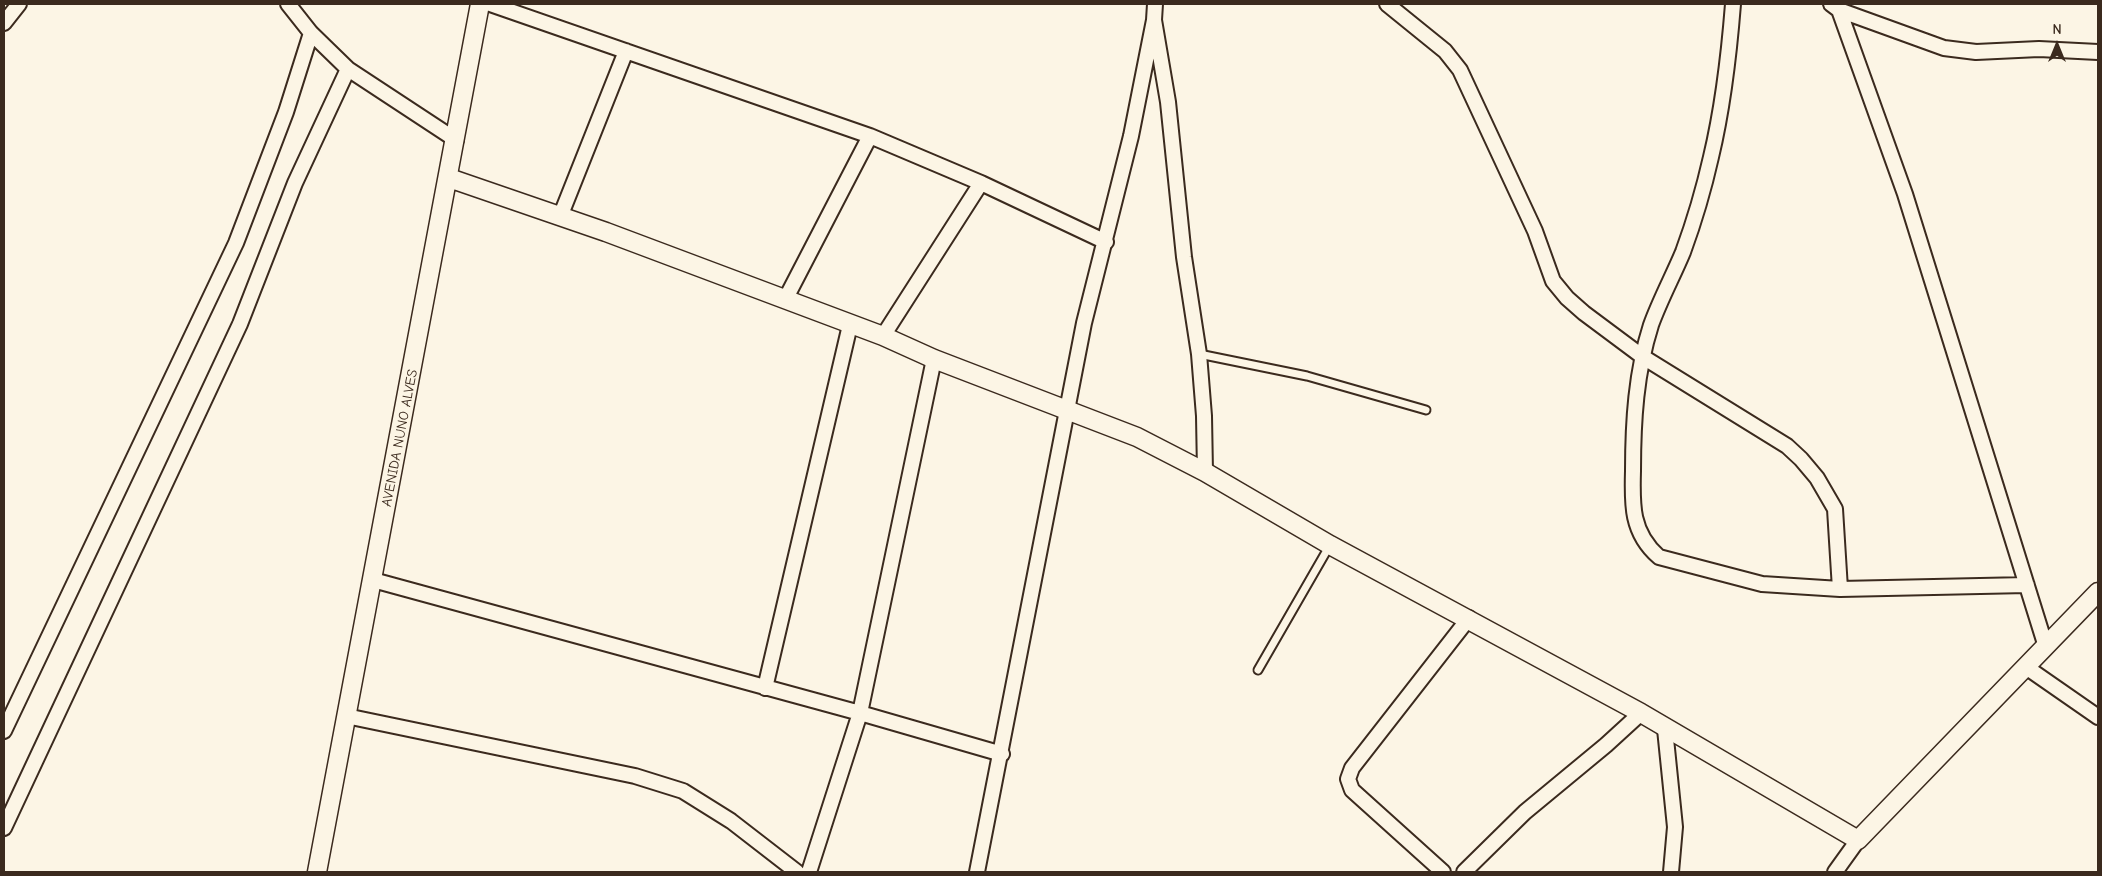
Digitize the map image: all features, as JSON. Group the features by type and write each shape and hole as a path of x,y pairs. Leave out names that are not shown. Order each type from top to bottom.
{"street":[{"path":"4,23 19,4"},
{"path":"288,4 311,33 348,69 456,140"},
{"name":"AVENIDA NUNO ALVES","path":"317,872 449,178 480,4"},
{"path":"490,4 870,136 981,183 1106,242"},
{"path":"977,872 1002,754 1084,323 1106,242 1131,136 1154,20 1155,4"},
{"path":"1387,4 1446,51 1460,70 1535,231 1553,280 1567,298 1643,357 1787,446 1817,478 1830,497 1835,509 1840,589"},
{"path":"1733,4 1728,62 1711,158 1683,250 1652,324 1638,379 1633,434 1632,508 1639,531 1647,547 1659,557 1762,584 1840,589 2027,585"},
{"path":"1836,6 1944,48 1976,52 2039,49 2098,52"},
{"path":"1836,6 1905,194 2046,646"},
{"path":"1154,20 1168,102 1184,257 1199,354 1204,416 1205,472"},
{"path":"4,731 236,243 286,112 311,33"},
{"path":"560,217 626,51"},
{"path":"4,828 240,324 295,183 348,69"},
{"path":"785,300 870,136"},
{"path":"449,178 785,300 850,326 883,336 934,358 1137,437 1205,472 1330,545 1469,618 1641,713 1665,729 1858,840"},
{"path":"883,336 981,183"},
{"path":"766,688 850,326"},
{"path":"809,872 860,713 934,358"},
{"path":"373,580 860,713 1002,754"},
{"path":"1835,872 1858,840 2098,592"},
{"path":"1443,872 1352,790 1348,779 1352,768 1469,618"},
{"path":"2026,667 2098,717"},
{"path":"1464,872 1525,812 1606,746 1641,713"},
{"path":"346,716 635,776 684,791 731,821 797,872"},
{"path":"1665,729 1675,827 1671,872"}],"lane":[{"path":"1199,354 1307,376 1426,410"},
{"path":"1258,670 1330,545"}]}
